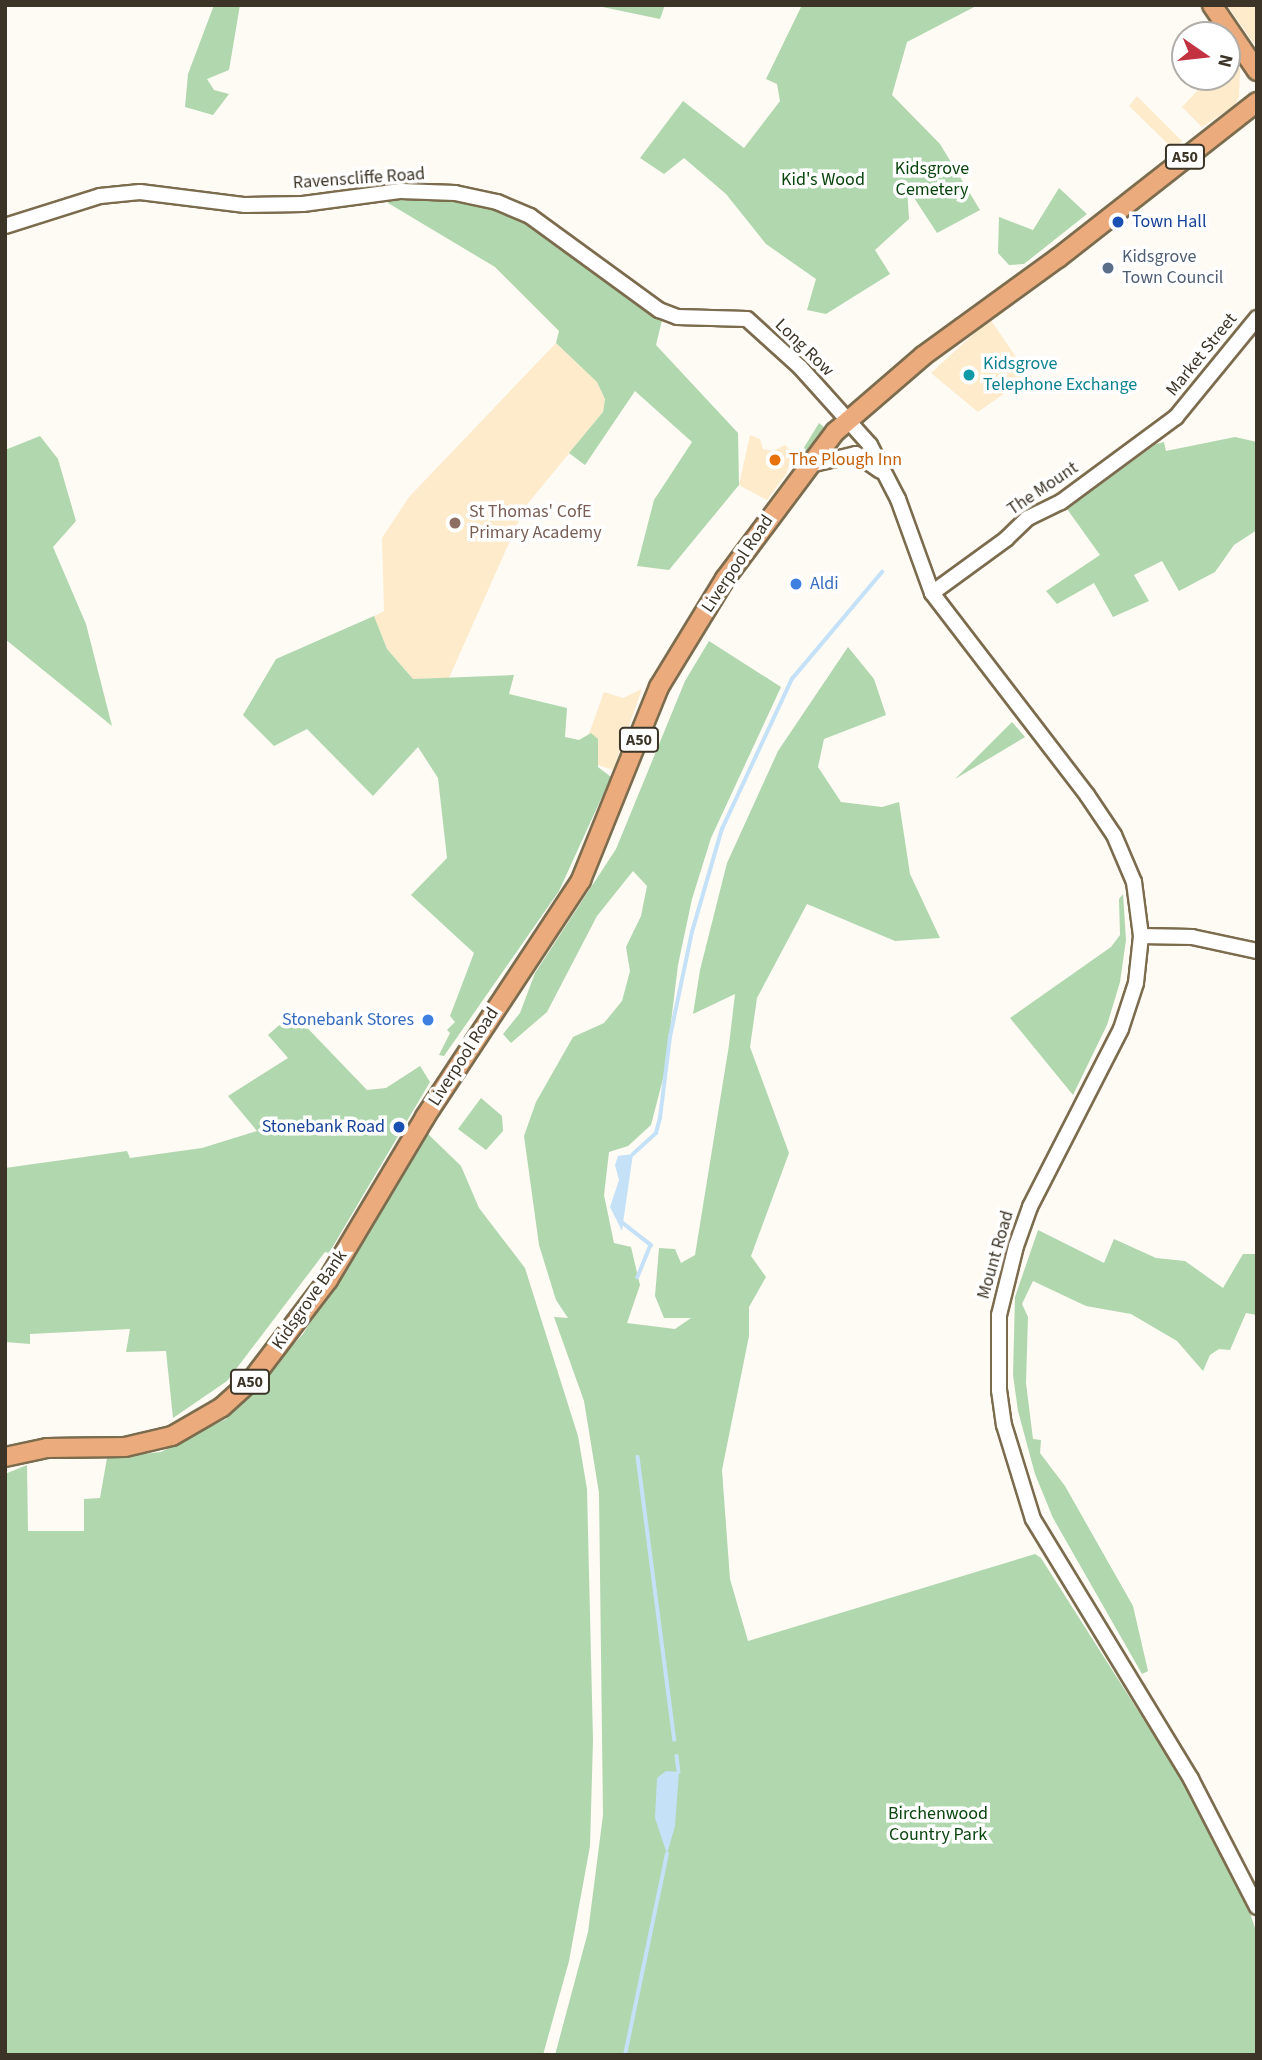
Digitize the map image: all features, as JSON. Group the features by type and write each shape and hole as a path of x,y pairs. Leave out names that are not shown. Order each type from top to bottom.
{"main road":[{"path":"1212,5 1257,71"},
{"name":"Liverpool Road","path":"394,1168 581,880 659,687 725,579 848,417 1257,102"},
{"name":"Kidsgrove Bank","path":"5,1457 47,1448 152,1442 172,1436 222,1407 251,1381 328,1280 394,1168"}],"street":[{"name":"Ravenscliffe Road","path":"5,226 100,196 140,192 245,205 303,204 401,191 455,193 497,202 530,216 659,310 677,317 729,318"},
{"name":"Long Row","path":"729,318 747,319 848,417"},
{"name":"Market Street","path":"1176,416 1257,318"},
{"name":"The Mount","path":"932,593 1006,540 1028,518 1061,502 1176,416"},
{"path":"848,417 870,445 889,480 932,593"},
{"path":"810,465 856,454 870,460 889,480"},
{"name":"Mount Road","path":"932,593 1114,835 1134,882 1141,936 1136,983 1121,1028 1031,1207 1016,1246 999,1315 999,1390 1004,1425 1033,1519 1191,1779 1257,1907"},
{"path":"1141,936 1192,937 1257,951"}],"shaded area":[{"path":"1227,5 1257,5 1257,48 1241,25 1241,21 1238,21"},
{"path":"1197,91 1239,91 1234,106 1202,127 1182,107"},
{"path":"1137,96 1182,141 1173,148 1129,106"},
{"path":"990,319 1029,376 978,412 931,373"},
{"name":"St Thomas' CofE Primary Academy","path":"556,343 597,382 605,399 603,412 525,507 449,678 413,679 387,649 374,616 384,611 382,538 409,497"},
{"path":"750,435 760,439 763,449 773,451 785,445 792,452 787,473 767,500 739,485"},
{"path":"642,689 613,770 580,759 604,692 623,698"}],"green space":[{"path":"214,5 240,5 229,70 207,79 214,90 229,94 213,115 185,107 188,74"},
{"path":"593,5 665,5 660,19"},
{"name":"Kid's Wood","path":"802,5 978,5 907,42 892,95 940,144 980,210 937,233 907,187 909,219 875,250 890,274 826,314 807,310 816,279 766,244 726,194 684,158 664,174 640,158 683,101 744,148 780,101 777,84 766,79"},
{"path":"1059,188 1087,214 1024,264 1009,265 998,253 999,217 1033,230"},
{"path":"389,192 497,202 664,312 656,345 738,433 739,485 669,570 637,566 654,500 692,442 635,391 585,465 569,453 603,412 605,399 597,382 556,343 559,331 495,267 388,203"},
{"path":"819,423 825,428 799,460 797,459"},
{"path":"40,436 58,459 76,521 53,547 86,624 112,726 5,639 5,450"},
{"path":"1235,437 1257,442 1257,530 1234,545 1215,572 1179,591 1162,561 1134,575 1149,601 1113,617 1094,583 1057,604 1046,591 1100,555 1067,509 1156,444 1164,442 1166,451"},
{"path":"374,616 387,649 413,679 514,675 509,694 567,708 565,737 579,740 591,733 598,739 598,767 611,777 559,891 444,1056 439,1055 450,1033 447,1030 455,1022 450,1016 474,953 411,895 447,858 438,778 418,747 373,796 307,729 274,746 243,715 276,659"},
{"name":"Birchenwood Country Park","path":"709,641 781,687 711,838 692,899 678,965 665,1071 651,1125 628,1146 609,1152 604,1195 614,1243 631,1247 640,1285 627,1323 675,1329 691,1318 664,1318 655,1296 659,1248 675,1249 681,1263 695,1255 729,1045 735,994 693,1014 700,970 727,863 778,751 848,647 874,679 886,715 824,739 818,767 841,802 882,807 899,802 910,874 940,938 895,941 807,904 757,998 750,1047 789,1153 751,1256 766,1277 749,1307 749,1336 722,1470 730,1579 748,1641 1035,1554 1041,1558 1189,1791 1242,1889 1257,1934 1257,2055 555,2055 588,1932 603,1815 599,1493 584,1401 554,1317 568,1318 556,1300 539,1245 524,1136 536,1102 573,1037 604,1023 622,1001 630,971 626,947 641,916 647,886 633,871 597,916 547,1012 511,1043 503,1034 520,1013 535,973 616,849 685,681"},
{"path":"1012,722 1025,737 955,779"},
{"path":"1123,894 1126,940 1120,982 1107,1025 1073,1095 1010,1018 1111,947 1120,935 1119,899"},
{"path":"293,1013 367,1090 386,1088 420,1066 430,1082 329,1253 325,1252 227,1381 173,1418 166,1351 126,1352 130,1329 30,1334 30,1344 5,1342 5,1168 127,1151 130,1158 202,1148 257,1131 228,1096 288,1058 268,1035"},
{"path":"481,1098 502,1116 503,1131 486,1150 458,1129"},
{"path":"428,1134 461,1166 479,1208 525,1268 578,1436 587,1489 593,1740 590,1846 569,1961 543,2055 5,2055 5,1474 27,1465 28,1531 84,1531 84,1499 100,1498 107,1458 161,1452 226,1419 303,1334"},
{"path":"1038,1230 1104,1263 1114,1239 1156,1258 1185,1261 1223,1288 1243,1254 1257,1254 1257,1315 1246,1313 1230,1350 1219,1349 1210,1355 1203,1371 1177,1341 1131,1314 1086,1306 1033,1281 1022,1304 1028,1317 1026,1383 1033,1439 1041,1440 1040,1453 1065,1486 1133,1606 1148,1671 1142,1674 1053,1518 1035,1474 1018,1411 1013,1375 1015,1297"}],"water":[{"path":"633,1154 622,1231 610,1207 619,1180 615,1165 618,1156"},
{"path":"666,1771 679,1772 675,1826 667,1854 655,1818 657,1778"}],"waterway":[{"path":"633,1154 656,1133 670,1037 692,932 722,829 792,679 882,572"},
{"path":"623,1223 651,1245 638,1278"},
{"path":"638,1457 675,1740"},
{"path":"677,1756 679,1772"},
{"path":"625,2055 667,1854"}],"place":[{"name":"Town Hall","path":"1118,222"},
{"name":"Kidsgrove Town Council","path":"1108,268"},
{"name":"Kidsgrove Telephone Exchange","path":"969,375"},
{"name":"The Plough Inn","path":"775,460"},
{"name":"St Thomas' CofE Primary Academy","path":"455,523"},
{"name":"Aldi","path":"796,584"},
{"name":"Stonebank Stores","path":"428,1020"},
{"name":"Stonebank Road","path":"399,1127"}],"park label":[{"name":"Kidsgrove Cemetery","path":"932,180"}]}
